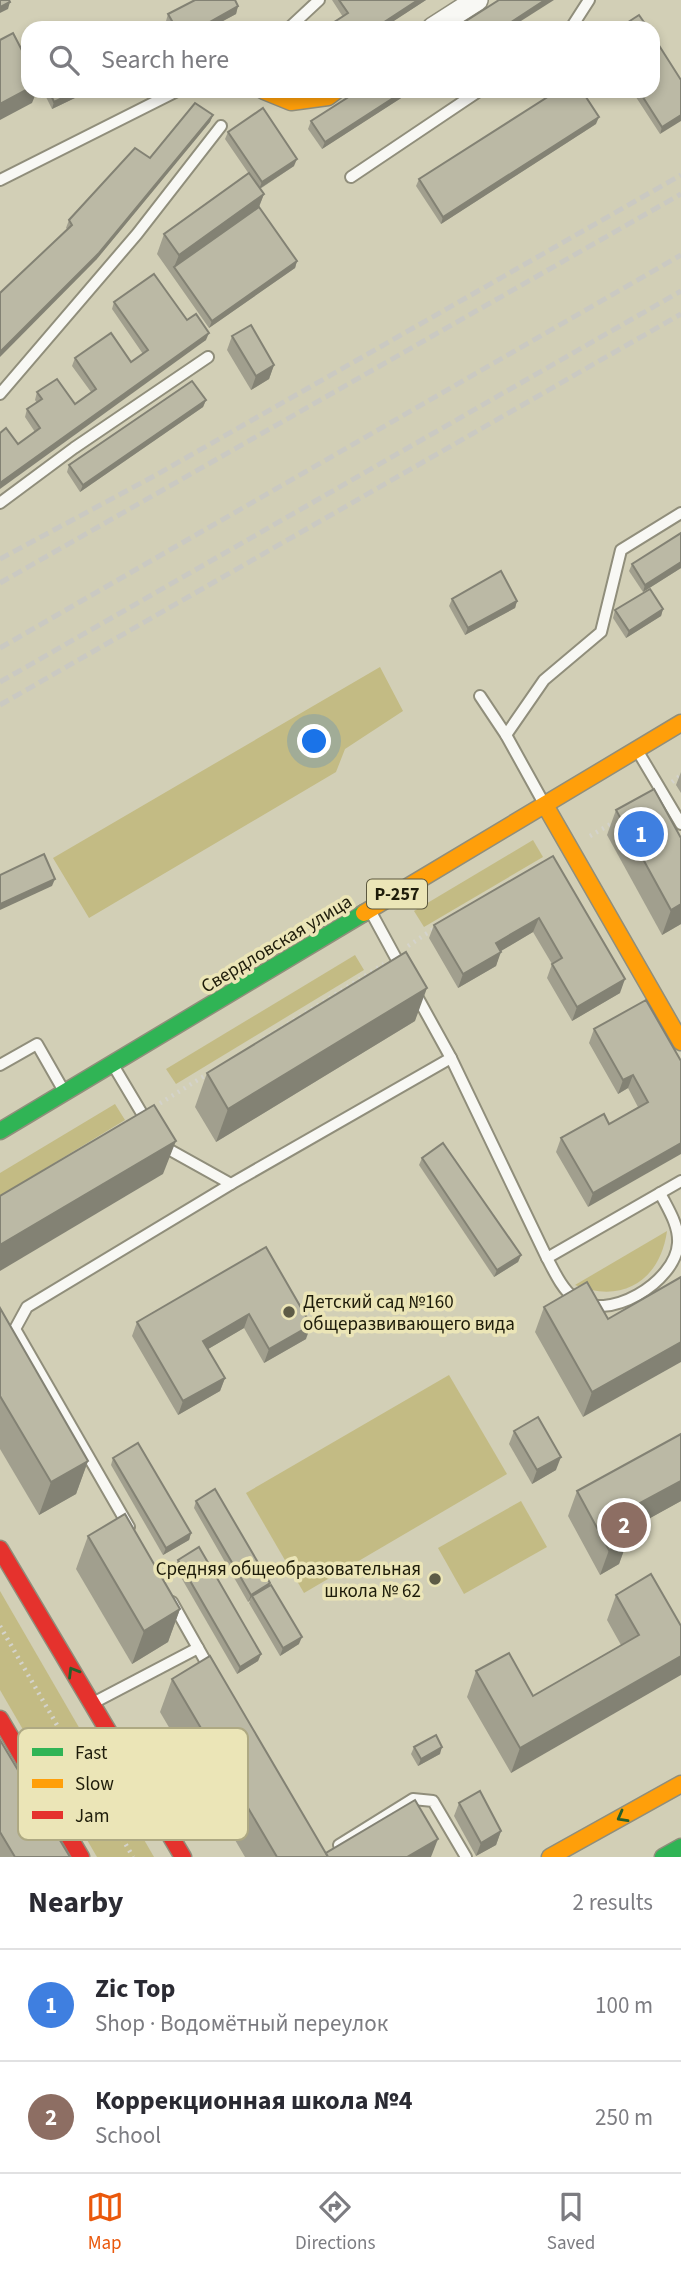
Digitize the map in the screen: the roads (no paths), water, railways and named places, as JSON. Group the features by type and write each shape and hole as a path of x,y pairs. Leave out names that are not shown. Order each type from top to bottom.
{"main road":[{"path":"281,98 291,102 321,98"},
{"name":"Свердловская улица","path":"0,1131 681,723"},
{"path":"545,805 681,1041"},
{"path":"0,1549 106,1728"},
{"path":"0,1718 18,1749"},
{"path":"550,1857 681,1784"},
{"path":"71,1840 81,1857"},
{"path":"173,1840 183,1857"},
{"path":"663,1857 681,1847"}],"street":[{"path":"444,21 477,0"}],"lane":[{"path":"296,21 319,0"},
{"path":"576,21 589,0"},
{"path":"0,180 163,98"},
{"path":"351,177 469,98"},
{"path":"0,394 137,234 220,126"},
{"path":"0,503 74,448 208,357"},
{"path":"506,735 544,680 601,632 621,550 681,513"},
{"path":"480,696 506,735 545,805"},
{"path":"637,750 681,824"},
{"path":"370,911 451,1058 547,1258 575,1299 598,1307 625,1301 654,1286 671,1265 678,1245 676,1224 660,1193"},
{"path":"0,1065 37,1044 65,1093"},
{"path":"137,1542 15,1329 27,1307 231,1184 451,1058"},
{"path":"113,1065 163,1148 231,1184"},
{"path":"547,1258 681,1181"},
{"path":"164,1589 219,1684"},
{"path":"92,1704 198,1648"},
{"path":"328,1852 413,1799 433,1801 466,1857"}],"railway":[{"path":"0,559 156,475 681,175"},
{"path":"0,583 681,194"},
{"path":"0,648 681,255"},
{"path":"0,682 681,291"},
{"path":"0,705 681,314"}],"place":[{"name":"Zic Top","path":"641,834"},
{"name":"Детский сад №160 общеразвивающего вида","path":"289,1312"},
{"name":"Коррекционная школа №4","path":"624,1525"},
{"name":"Средняя общеобразовательная школа № 62","path":"435,1579"}]}
